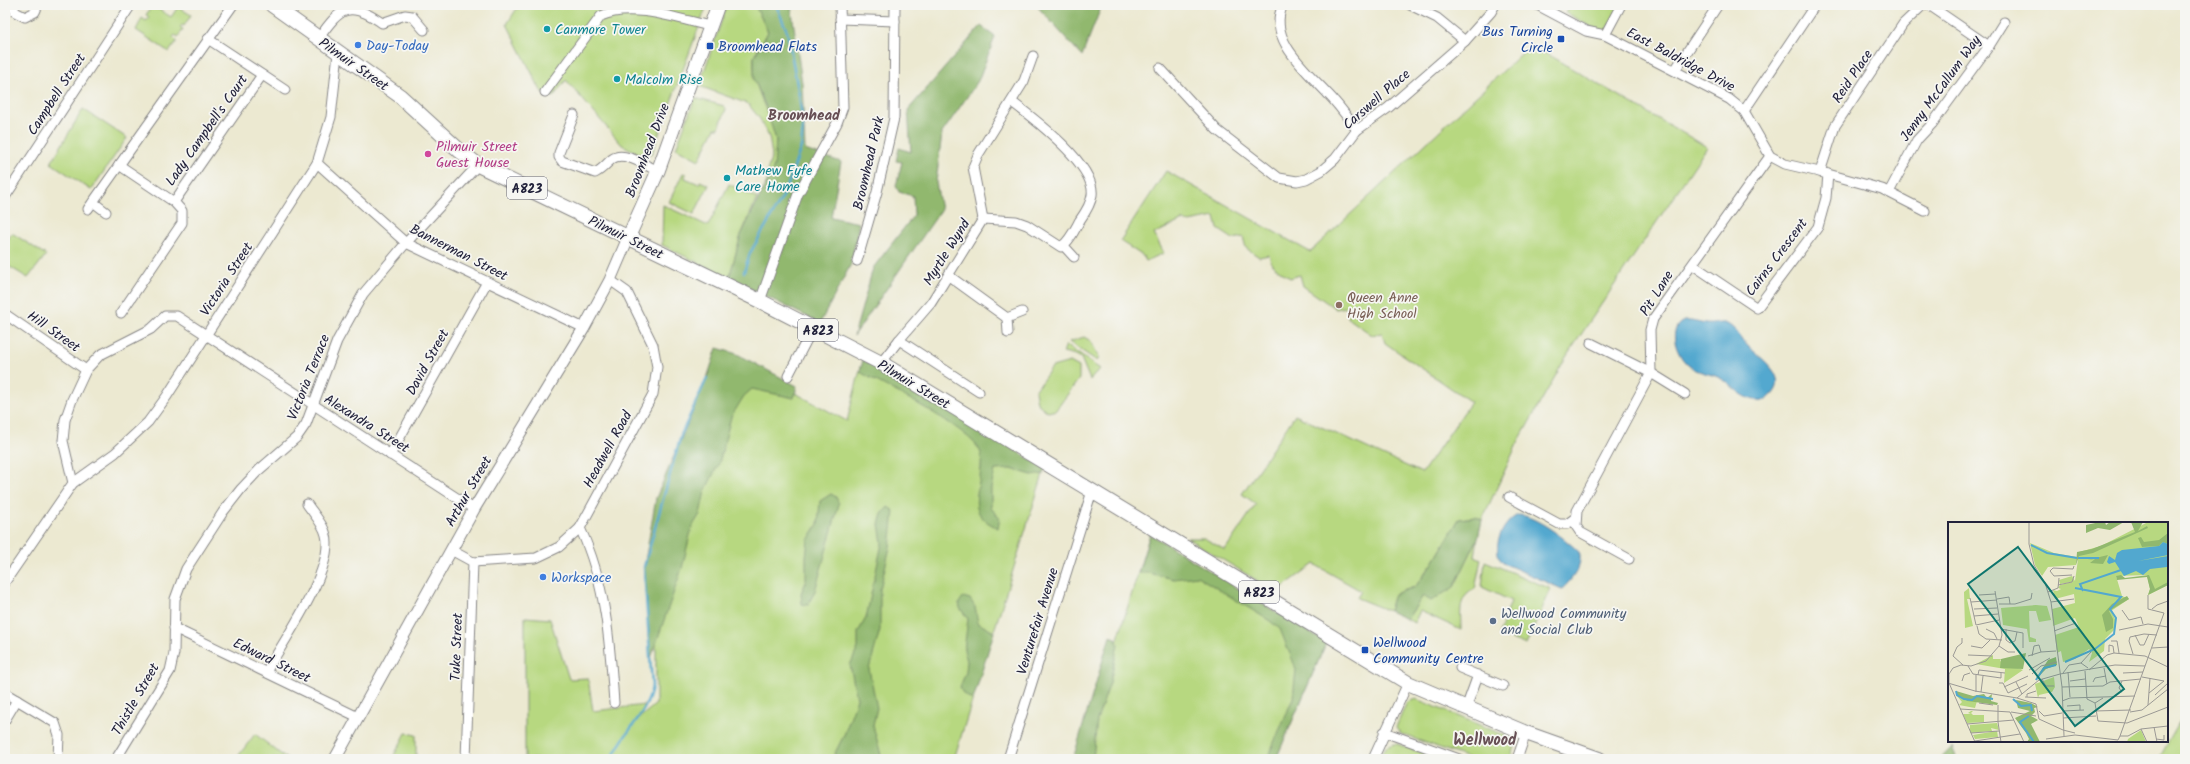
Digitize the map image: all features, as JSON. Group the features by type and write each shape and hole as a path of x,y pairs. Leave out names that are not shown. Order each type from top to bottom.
{"main road":[{"name":"Pilmuir Street","path":"272,5 400,96 460,151 478,164 760,301 882,364 1092,491"},
{"name":"Broomhead Drive","path":"628,238 658,171 718,5"},
{"name":"A823","path":"1092,491 1408,683 1526,733 1599,759"}],"street":[{"path":"13,5 18,15 25,17 35,12 38,5"},
{"name":"Campbell Street","path":"5,198 131,5"},
{"path":"106,212 90,206 233,5"},
{"path":"760,301 798,194 837,123 843,107 840,5"},
{"name":"Broomhead Park","path":"858,261 877,192 894,118 894,21 896,5"},
{"path":"1283,5 1278,19 1283,39 1299,64 1330,96 1357,130"},
{"path":"1410,5 1436,18 1465,41"},
{"name":"Carswell Place","path":"1160,68 1217,130 1279,178 1297,181 1306,179 1321,171 1335,159 1357,130 1388,108 1465,41 1491,12 1495,5"},
{"name":"East Baldridge Drive","path":"1537,5 1586,31 1605,35 1729,99 1744,111 1770,156"},
{"path":"1605,35 1621,5"},
{"path":"1675,70 1718,5"},
{"path":"1744,111 1815,5"},
{"name":"Reid Place","path":"1824,173 1835,126 1903,24 1923,5"},
{"path":"1929,5 1990,46"},
{"path":"319,38 337,14 354,9 366,11 382,24 405,15 412,16 424,30"},
{"path":"545,92 601,16 610,12 623,10 653,14 710,26"},
{"path":"840,19 894,21"},
{"name":"Jenny McCallum Way","path":"1889,192 1917,140 1932,124 1990,46 2004,22"},
{"name":"Lady Campbell's Court","path":"208,39 285,90"},
{"name":"Victoria Street","path":"5,582 73,483 115,452 148,422 317,163 332,117 338,53"},
{"name":"Myrtle Wynd","path":"882,364 899,340 931,303 983,219 973,167 978,155 1024,81 1033,56"},
{"name":"Lady Campbell's Court","path":"174,202 262,75"},
{"path":"983,219 1016,221 1027,225 1061,247 1066,244 1084,213 1092,195 1090,178 1045,126 1012,102"},
{"path":"574,115 559,152 559,157 562,161 595,173 613,158 624,156 658,171"},
{"path":"1770,156 1785,164 1824,173 1889,192 1926,211"},
{"name":"Pit Lane","path":"1575,518 1581,503 1651,373 1650,330 1653,319 1770,156"},
{"name":"Bannerman Street","path":"317,163 406,243 584,328"},
{"name":"Victoria Terrace","path":"174,628 175,599 186,569 202,542 242,489 259,470 297,437 314,406 324,372 337,341 363,294 406,243 478,164"},
{"name":"Lady Campbell's Court","path":"119,165 174,202 182,211 182,223 121,313"},
{"name":"Cairns Crescent","path":"1693,265 1757,308 1818,226 1826,198 1824,173"},
{"name":"Arthur Street","path":"335,759 474,508 584,328 610,280 628,238"},
{"path":"1063,245 1074,257"},
{"path":"949,276 1008,318"},
{"name":"Headwell Road","path":"474,562 536,558 559,547 580,528 653,394 657,367 653,345 627,292 610,280"},
{"name":"David Street","path":"390,455 487,282"},
{"path":"1008,318 1022,312"},
{"name":"Hill Street","path":"5,314 86,370"},
{"name":"Alexandra Street","path":"73,483 63,441 65,420 72,400 86,370 100,354 151,329 165,316 178,316 314,406 474,508"},
{"path":"1008,318 1008,333"},
{"path":"788,376 813,328"},
{"path":"899,340 979,392"},
{"path":"1591,343 1651,373 1685,394"},
{"name":"Venturefair Avenue","path":"1008,759 1092,491"},
{"path":"1509,497 1559,524 1567,524 1575,518 1576,526 1580,532 1629,559"},
{"path":"266,672 320,578 327,552 326,534 307,504"},
{"path":"580,528 592,553 608,624 614,703"},
{"path":"451,550 474,562"},
{"name":"Tuke Street","path":"466,759 474,562"},
{"name":"Edward Street","path":"174,628 358,717"},
{"name":"Thistle Street","path":"116,759 170,671 174,653 174,628"},
{"path":"1460,668 1503,686"},
{"path":"1466,708 1478,675"},
{"path":"1373,759 1384,732 1408,683"},
{"path":"5,693 55,723 59,736 58,759"},
{"path":"5,720 17,700"},
{"path":"1384,732 1459,759"},
{"path":"1517,759 1526,733"}],"green space":[{"path":"152,5 171,17 178,7 191,15 184,26 182,25 180,27 183,29 178,37 175,35 173,37 177,41 169,52 136,30 142,18 146,21 149,17 146,15"},
{"path":"519,5 707,5 652,153 644,156 622,145 566,80 553,97 541,91 507,24"},
{"path":"727,5 755,5 768,32 754,57 754,69 760,95 774,132 776,159 771,174 767,172 772,155 769,137 760,119 748,104 699,86"},
{"path":"755,5 791,5 802,83 805,150 841,162 831,217 859,223 851,264 820,323 729,278 741,235 774,167 776,140 765,105 754,79 754,57 768,32"},
{"path":"1036,5 1102,5 1082,56"},
{"path":"1576,5 1621,5 1605,35 1565,12"},
{"path":"981,26 995,37 978,81 942,133 936,182 941,210 854,336 873,268 914,215 913,196 899,192 896,186 902,162 896,161 899,148 911,152 908,110"},
{"path":"1531,45 1707,147 1566,357 1517,444 1482,520 1476,517 1459,519 1433,563 1415,587 1394,594 1389,611 1357,598 1361,591 1314,564 1276,592 1187,538 1204,538 1225,550 1256,504 1242,494 1295,415 1422,473 1471,402 1385,343 1382,333 1372,335 1348,318 1346,307 1336,309 1303,286 1300,275 1290,278 1272,265 1269,255 1259,257 1246,248 1243,237 1233,239 1218,229 1215,217 1189,222 1183,220 1154,234 1164,253 1146,261 1143,256 1120,241 1166,171 1310,252"},
{"path":"695,98 724,106 726,109 719,128 715,128 699,160 676,148"},
{"path":"83,109 127,138 91,190 51,163"},
{"path":"683,173 686,174 685,178 699,184 700,181 709,185 694,214 669,202"},
{"path":"729,184 757,198 741,235 729,278 662,245 663,205 708,226"},
{"path":"12,233 46,255 28,278 5,264 5,237 8,239"},
{"path":"1084,337 1091,341 1099,358 1097,361 1069,342"},
{"path":"1066,345 1100,369 1090,380 1081,358 1076,355 1063,352"},
{"path":"717,348 737,354 797,386 794,398 752,389 744,396 731,417 719,463 705,491 700,514 692,527 682,568 650,661 644,567 656,498 707,378"},
{"path":"725,355 847,421 861,366 1043,474 954,759 525,759 525,617 550,619 569,679 588,678 593,711 645,705 638,719 656,704 656,498"},
{"path":"863,360 1045,468 1043,474 1032,475 1011,469 995,470 991,488 991,508 1000,518 998,528 987,522 977,509 976,502 980,476 981,453 974,443 945,420 860,372"},
{"path":"1070,362 1079,367 1079,379 1056,410 1048,412 1037,403 1035,391 1052,367"},
{"path":"831,494 836,497 839,504 815,591 808,605 802,604 801,593 806,582 808,540 818,524 820,501"},
{"path":"888,507 894,511 890,547 880,589 880,630 869,669 877,708 873,725 882,759 832,759 844,735 857,699 850,665 858,648 858,632 866,618 882,543 879,524 882,514"},
{"path":"1476,517 1482,520 1478,538 1454,587 1431,601 1423,596 1407,619 1389,611 1394,594 1415,587 1433,563 1459,519"},
{"path":"1150,534 1326,643 1276,759 1081,759"},
{"path":"1150,534 1326,643 1276,759 1267,759 1293,698 1296,669 1280,629 1270,621 1197,576 1174,579 1148,573 1138,573"},
{"path":"1478,538 1475,556 1481,559 1475,589 1465,596 1461,606 1461,630 1420,611 1414,623 1407,619 1423,596 1454,587"},
{"path":"1485,561 1551,589 1526,645 1499,634 1511,601 1482,587"},
{"path":"963,597 970,599 975,607 978,623 994,632 973,700 963,694 960,687 966,672 967,661 964,650 968,619 960,608 959,603"},
{"path":"1110,636 1116,638 1118,644 1110,683 1097,720 1093,759 1073,759"},
{"path":"1416,699 1509,737 1514,745 1510,759 1471,759 1401,734 1396,727 1407,702"},
{"path":"2185,713 2185,759 2157,759 2161,755"},
{"path":"406,733 416,735 416,759 392,759"},
{"path":"255,734 287,759 236,759"},
{"path":"1394,744 1440,759 1379,759 1386,747"},
{"path":"1952,747 1957,759 1940,759"}],"water":[{"path":"1684,321 1708,324 1725,323 1732,327 1746,344 1774,371 1777,378 1777,385 1774,393 1766,400 1753,400 1743,395 1720,378 1695,370 1688,365 1677,349 1674,336 1675,330"},
{"path":"1518,515 1533,519 1542,524 1567,541 1579,552 1580,562 1576,572 1562,589 1503,563 1499,557 1498,544 1503,530 1512,519"}],"waterway":[{"path":"744,272 750,253 785,193 801,147 803,126 799,95 787,31 776,5"},
{"path":"612,759 616,750 640,715 650,696 652,686 644,567 681,435 707,378"}],"place":[{"name":"Canmore Tower","path":"547,29"},
{"name":"Bus Turning Circle","path":"1561,39"},
{"name":"Day-Today","path":"358,45"},
{"name":"Broomhead Flats","path":"710,46"},
{"name":"Malcolm Rise","path":"617,79"},
{"name":"Pilmuir Street Guest House","path":"428,154"},
{"name":"Mathew Fyfe Care Home","path":"727,178"},
{"name":"Queen Anne High School","path":"1339,305"},
{"name":"Workspace","path":"543,577"},
{"name":"Wellwood Community and Social Club","path":"1493,621"},
{"name":"Wellwood Community Centre","path":"1365,650"}],"district":[{"name":"Broomhead","path":"804,115"},
{"name":"Wellwood","path":"1485,739"}]}
